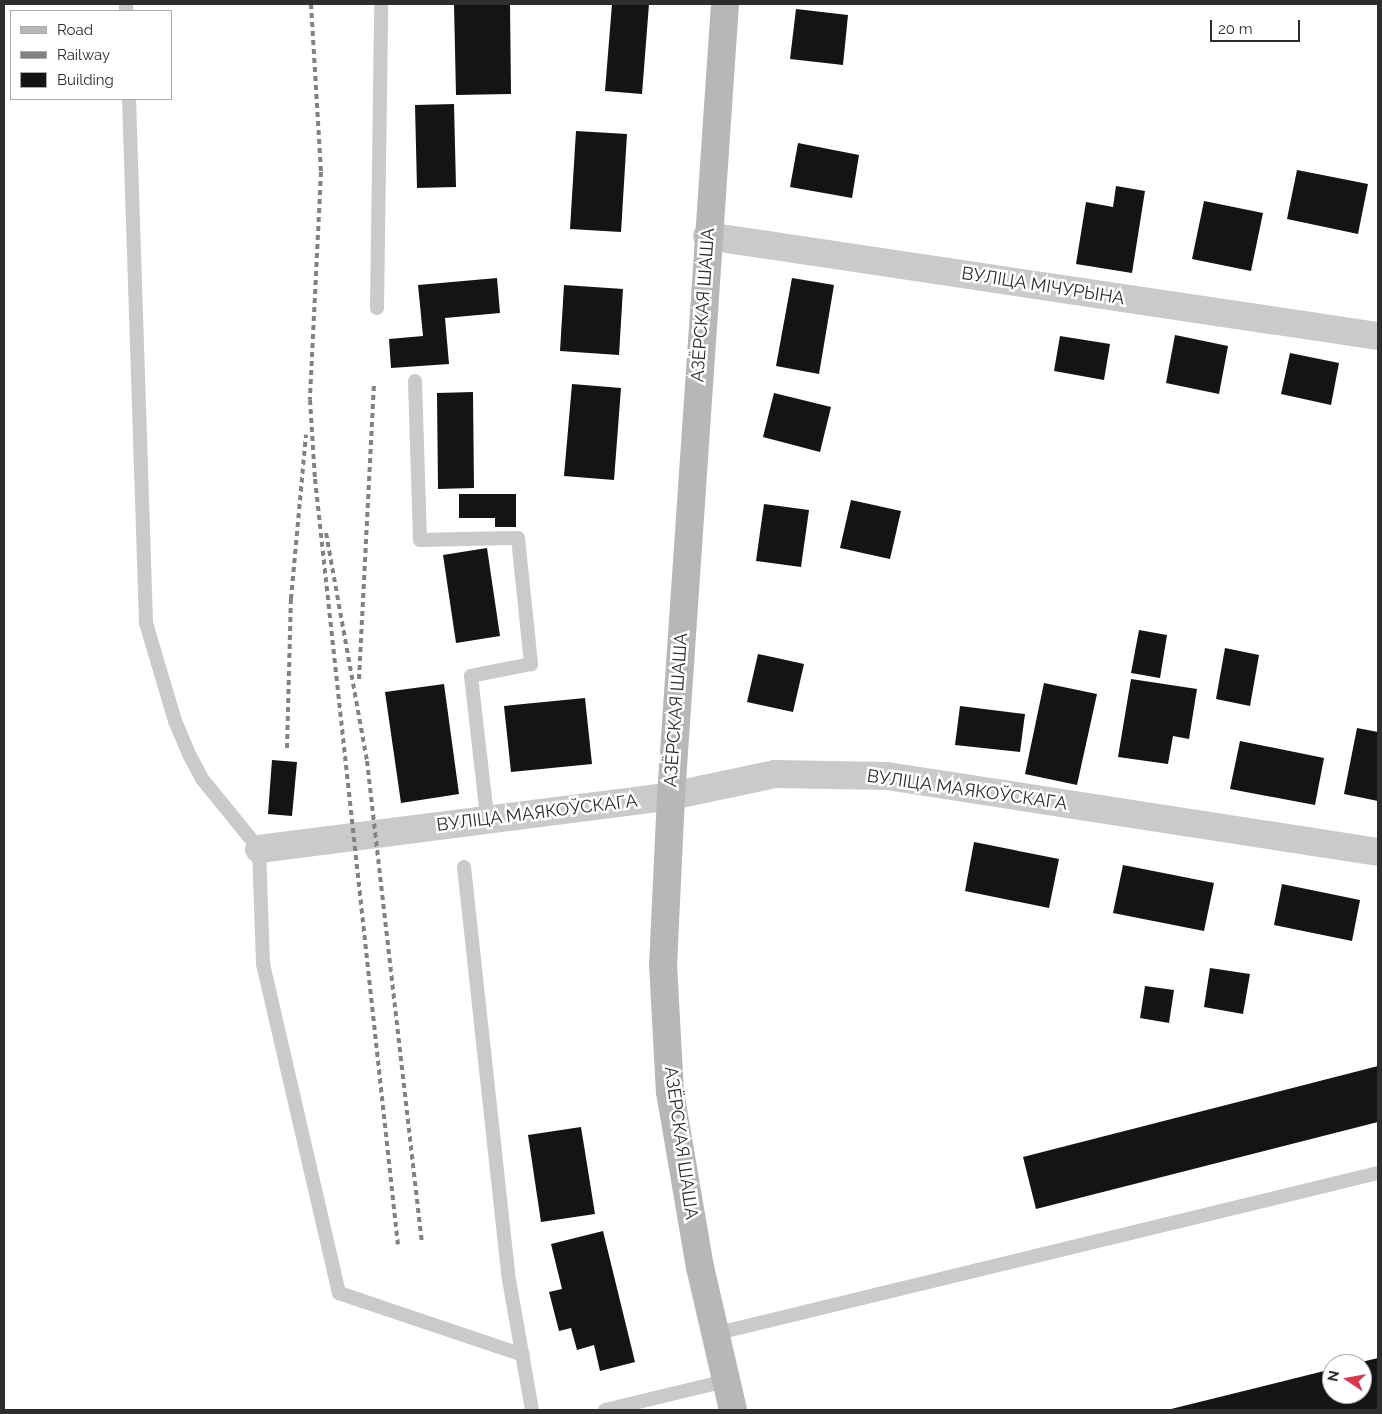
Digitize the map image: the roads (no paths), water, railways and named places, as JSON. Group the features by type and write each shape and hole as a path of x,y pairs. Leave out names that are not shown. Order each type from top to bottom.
{"main road":[{"name":"АЗЁРСКАЯ ШАША","path":"725,4 707,236 671,796 663,964 670,1092 714,1334 734,1410"}],"street":[{"name":"ВУЛІЦА МІЧУРЫНА","path":"707,236 1378,336"},
{"name":"ВУЛІЦА МАЯКОЎСКАГА","path":"259,849 487,818 671,796 775,774 887,776 1378,852"}],"lane":[{"path":"377,308 381,4"},
{"path":"129,100 146,623 174,721 190,756 203,780 259,849 263,964 339,1293 522,1354"},
{"path":"415,381 420,540 518,538 531,664 471,676 487,818"},
{"path":"464,867 508,1274 532,1410"},
{"path":"714,1334 1378,1173"},
{"path":"604,1410 726,1381"}],"railway":[{"path":"311,4 321,172 310,400 315,479 398,1245"},
{"path":"359,679 374,383"},
{"path":"287,748 291,599 306,435"},
{"path":"326,533 367,761 422,1243"}]}
